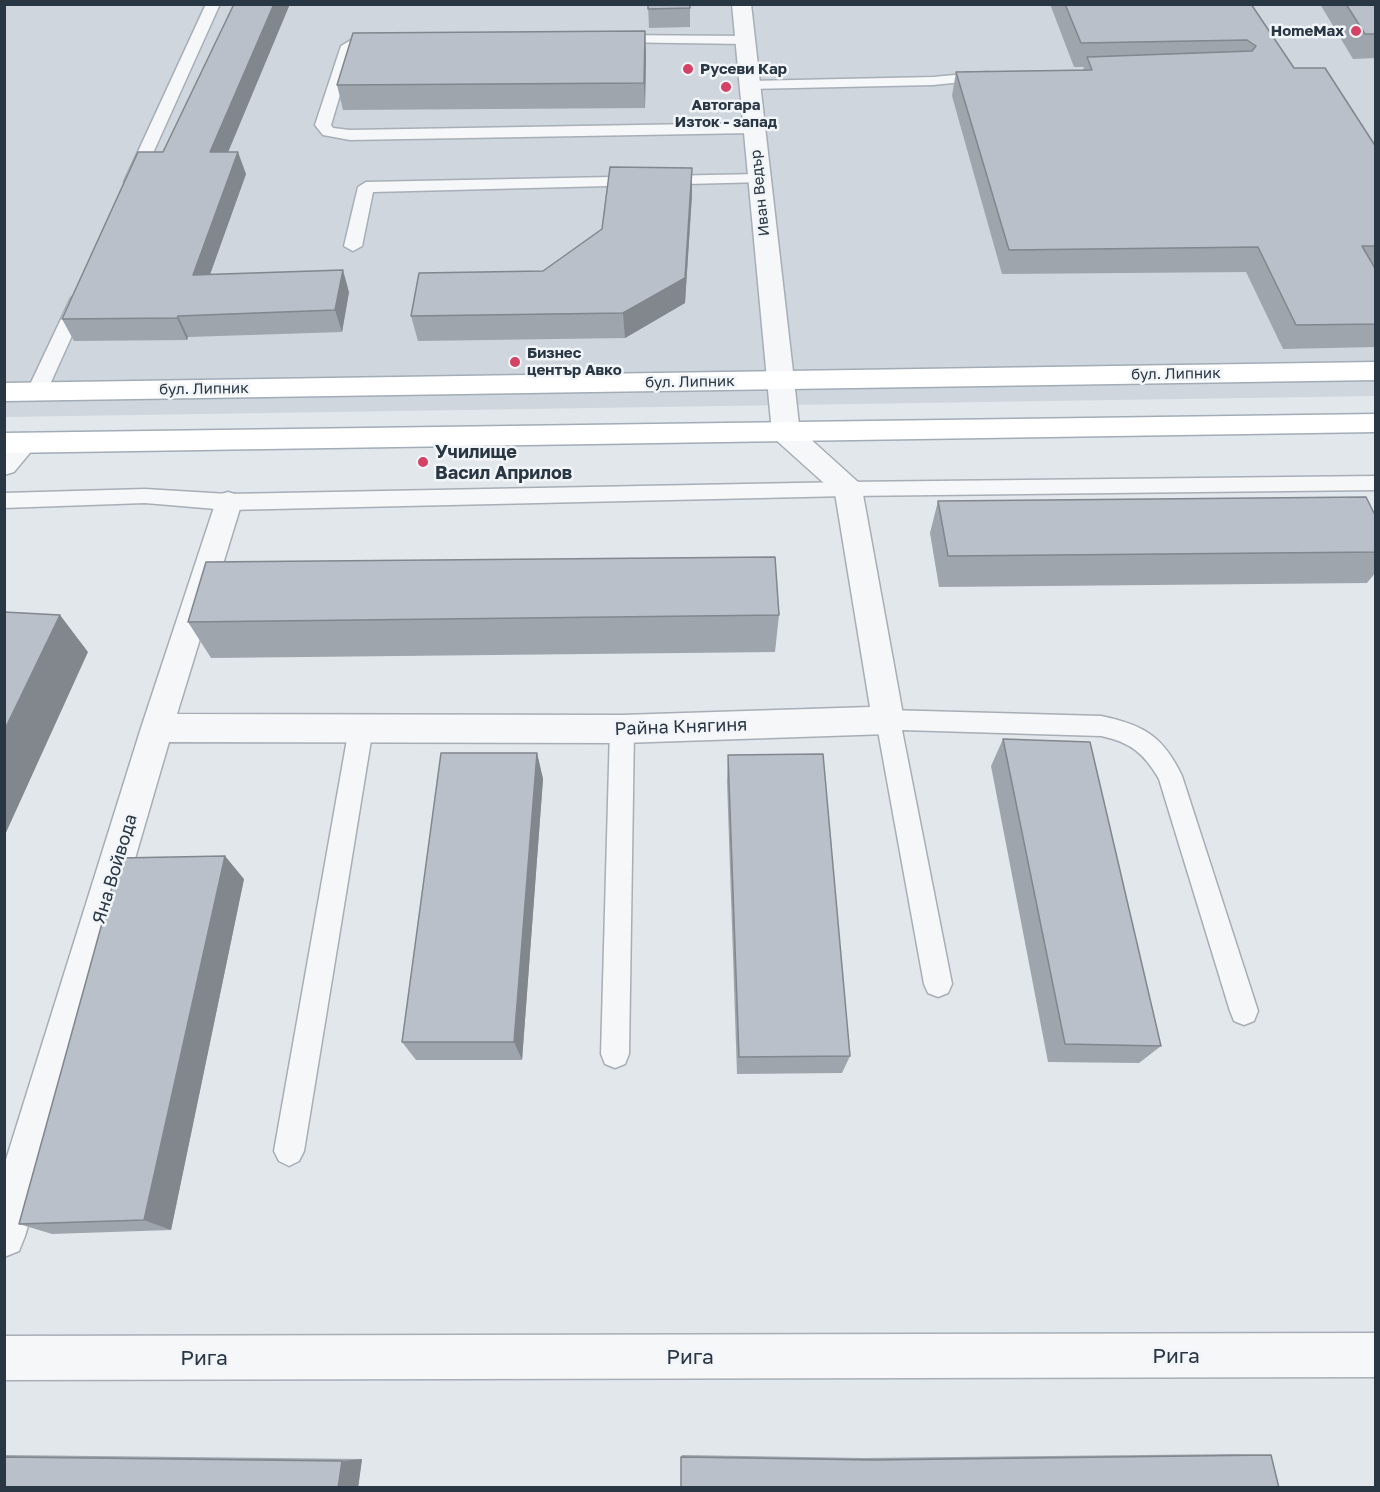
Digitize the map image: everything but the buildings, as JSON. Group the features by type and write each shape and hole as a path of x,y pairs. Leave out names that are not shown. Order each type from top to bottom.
{"main road":[{"name":"бул. Липник","path":"4,392 1376,371"},
{"path":"14,443 1376,423"}],"street":[{"name":"Иван Ведър","path":"741,4 786,433"},
{"path":"786,433 848,489 888,720"},
{"path":"4,465 14,443"},
{"name":"Яна Войвода","path":"4,1236 157,728 228,502"},
{"name":"Райна Княгиня","path":"157,728 622,729 888,720"},
{"name":"Рига","path":"4,1358 1376,1355"}],"lane":[{"path":"125,198 213,4"},
{"path":"393,38 361,40 348,46 323,125 328,132 350,135 754,129"},
{"path":"593,39 745,40"},
{"path":"749,85 933,81 1003,75"},
{"path":"352,246 366,187 759,179"},
{"path":"37,392 86,284"},
{"path":"4,501 145,496 228,502 848,489 1376,483"},
{"path":"938,984 888,720 1101,726 1132,732 1155,749 1170,776 1244,1011"},
{"path":"289,1151 361,728"},
{"path":"615,1054 622,729"}],"shaded area":[{"path":"4,5 1375,5 1375,396 5,417"}],"place":[{"name":"HomeMax","path":"1356,31"},
{"name":"Русеви Кар","path":"688,69"},
{"name":"Автогара Изток - запад","path":"726,87"},
{"name":"Бизнес център Авко","path":"515,362"},
{"name":"Училище Васил Априлов","path":"423,462"}]}
